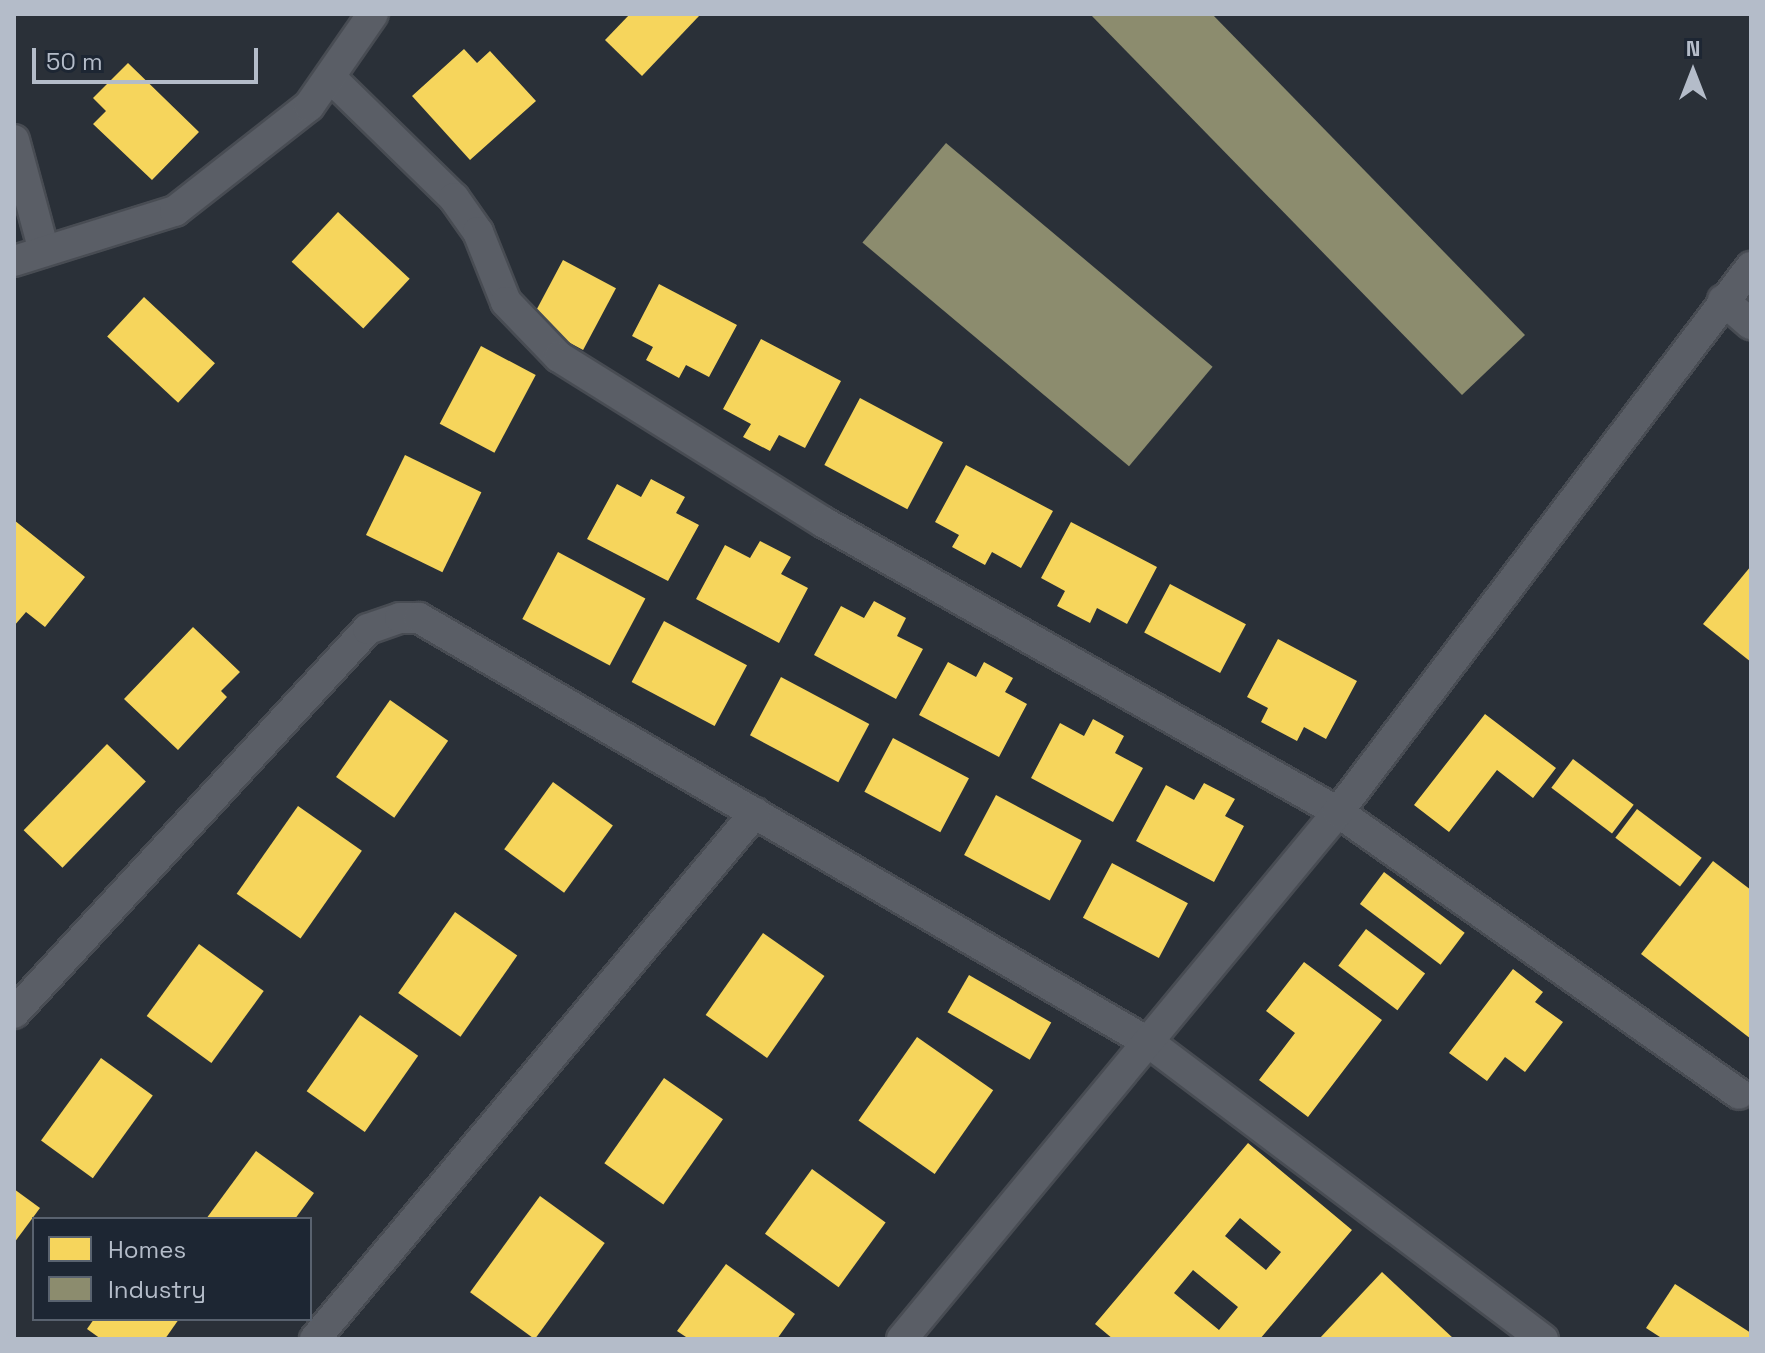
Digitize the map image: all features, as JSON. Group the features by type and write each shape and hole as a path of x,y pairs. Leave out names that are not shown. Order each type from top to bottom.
{"street":[{"path":"14,261 175,211 309,106 373,14"},
{"path":"331,78 454,198 478,232 506,302 559,357 823,522 1338,812 1739,1094"},
{"path":"14,140 44,251"},
{"path":"902,1339 1151,1044 1338,812 1751,267"},
{"path":"1723,300 1751,324"},
{"path":"14,1013 368,629 400,618 419,618 1151,1044 1543,1339"},
{"path":"315,1339 755,813"}],"building: Homes":[{"path":"630,14 699,16 642,76 605,40"},
{"path":"464,49 477,63 490,51 536,101 470,160 412,96"},
{"path":"128,63 199,132 152,180 93,124 106,111 93,98"},
{"path":"338,212 410,279 363,329 292,262"},
{"path":"563,260 616,288 583,350 530,322"},
{"path":"659,284 737,325 709,377 686,365 679,378 646,360 653,347 632,336"},
{"path":"144,297 215,363 178,403 107,336"},
{"path":"761,339 841,381 805,448 779,435 770,451 743,437 751,424 723,409"},
{"path":"481,346 536,375 494,453 440,424"},
{"path":"860,398 943,442 907,509 824,465"},
{"path":"405,455 481,492 442,572 366,535"},
{"path":"966,465 1053,511 1021,568 992,552 985,565 952,547 959,535 935,522"},
{"path":"651,479 685,497 676,513 699,525 668,581 587,539 617,484 641,497"},
{"path":"14,520 85,577 45,627 26,612 14,626"},
{"path":"1071,522 1157,567 1127,624 1097,608 1090,623 1057,606 1065,591 1041,578"},
{"path":"760,541 791,557 781,574 808,588 779,643 696,599 725,545 750,558"},
{"path":"558,552 645,598 610,666 522,619"},
{"path":"1751,566 1751,662 1703,624"},
{"path":"1170,584 1246,624 1220,673 1144,633"},
{"path":"874,601 906,618 897,636 923,649 896,699 814,655 841,606 864,618"},
{"path":"664,621 747,665 715,726 632,682"},
{"path":"193,627 240,672 221,691 227,697 178,750 124,699"},
{"path":"1278,639 1357,681 1326,739 1304,727 1297,741 1261,722 1268,708 1247,697"},
{"path":"948,662 976,677 984,662 1013,678 1005,692 1027,704 999,757 919,715"},
{"path":"781,677 869,724 838,782 750,735"},
{"path":"390,700 448,741 394,818 336,777"},
{"path":"1485,714 1556,768 1533,798 1497,770 1449,832 1414,805"},
{"path":"1093,719 1124,736 1115,753 1143,768 1113,822 1031,778 1060,723 1084,736"},
{"path":"893,738 969,778 940,832 864,792"},
{"path":"107,744 146,782 62,868 24,830"},
{"path":"1573,759 1634,805 1612,833 1551,788"},
{"path":"553,782 613,825 564,893 504,849"},
{"path":"1204,783 1235,799 1225,816 1244,826 1214,882 1136,841 1166,785 1194,800"},
{"path":"996,795 1082,841 1050,901 964,855"},
{"path":"298,806 362,851 301,938 237,894"},
{"path":"1637,809 1702,858 1680,886 1615,838"},
{"path":"1713,861 1751,890 1751,1039 1641,954"},
{"path":"1112,863 1188,903 1159,958 1083,918"},
{"path":"1384,872 1465,933 1441,965 1360,904"},
{"path":"455,912 517,956 460,1037 398,993"},
{"path":"1366,929 1425,974 1397,1010 1338,966"},
{"path":"763,933 824,976 767,1058 706,1015"},
{"path":"199,944 264,991 211,1063 147,1016"},
{"path":"1304,962 1382,1020 1308,1117 1259,1080 1295,1033 1266,1011"},
{"path":"1513,969 1543,992 1535,1002 1563,1022 1525,1072 1505,1057 1487,1081 1449,1053"},
{"path":"969,975 1051,1022 1030,1060 948,1012"},
{"path":"360,1015 418,1056 365,1132 307,1091"},
{"path":"917,1037 993,1090 935,1174 858,1121"},
{"path":"101,1058 153,1096 93,1178 41,1141"},
{"path":"664,1078 723,1119 663,1204 604,1163"},
{"path":"1248,1143 1352,1230 1260,1339 1113,1339 1095,1324","holes":["1240,1218 1281,1252 1266,1270 1225,1236","1193,1270 1238,1307 1219,1330 1174,1293"]},
{"path":"256,1151 314,1193 296,1217 207,1217"},
{"path":"812,1169 886,1222 839,1287 765,1234"},
{"path":"14,1189 40,1208 14,1243"},
{"path":"540,1196 605,1243 535,1339 470,1292"},
{"path":"726,1264 795,1314 777,1339 689,1339 677,1331"},
{"path":"1382,1272 1454,1339 1319,1339"},
{"path":"1675,1284 1751,1333 1751,1339 1663,1339 1646,1328"},
{"path":"93,1321 178,1321 165,1339 101,1339 87,1329"}],"building: Industry":[{"path":"1090,14 1212,14 1525,335 1462,395"},
{"path":"946,143 1213,367 1129,466 862,243"}]}
